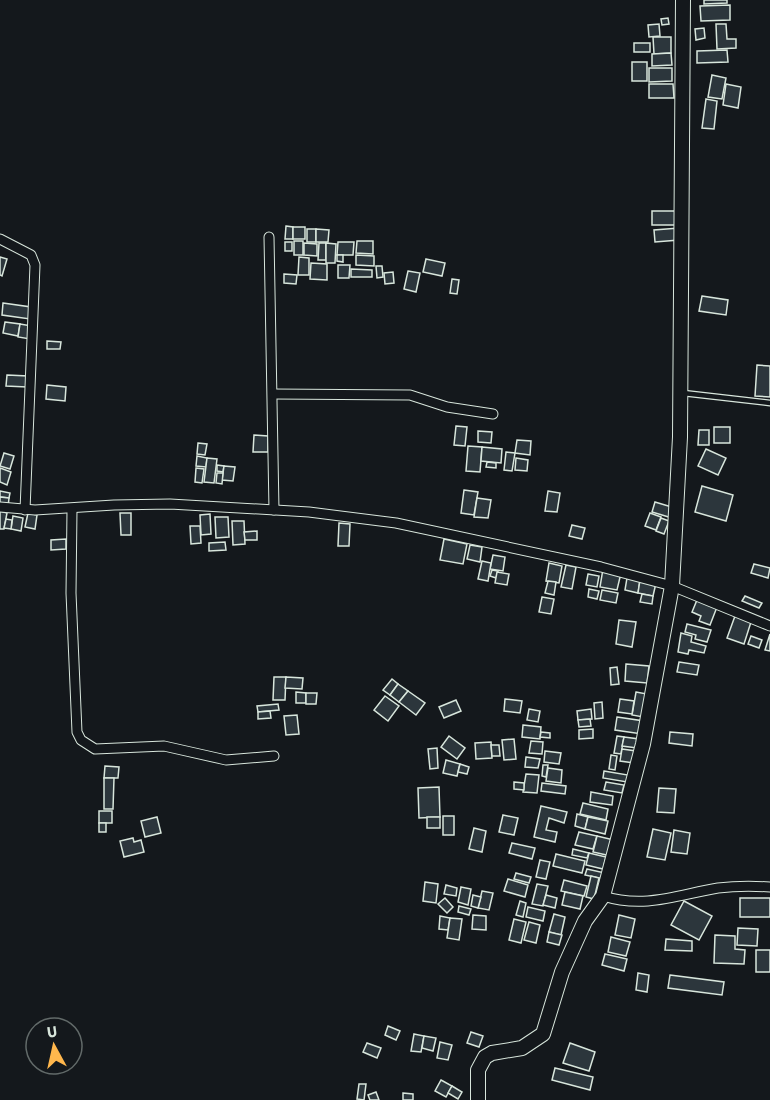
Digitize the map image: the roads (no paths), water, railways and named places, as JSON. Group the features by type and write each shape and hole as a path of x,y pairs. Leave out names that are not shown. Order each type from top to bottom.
{"main road":[{"path":"478,1100 478,1070 485,1057 492,1053 522,1048 543,1034 562,972 585,921 603,896 643,744 672,586 681,392 683,0"}],"street":[{"path":"269,237 274,510"},
{"path":"0,239 31,255 35,265 25,510"},
{"path":"273,394 410,395 447,407 493,414"},
{"path":"0,507 25,510 72,510 114,505 170,504 274,510 396,523 600,567 672,586 770,626"},
{"path":"72,510 71,593 77,732 81,740 87,746 104,750 164,746 226,760 274,756"},
{"path":"603,896 625,903 664,899 721,888 770,887"}],"lane":[{"path":"681,392 770,403"}]}
